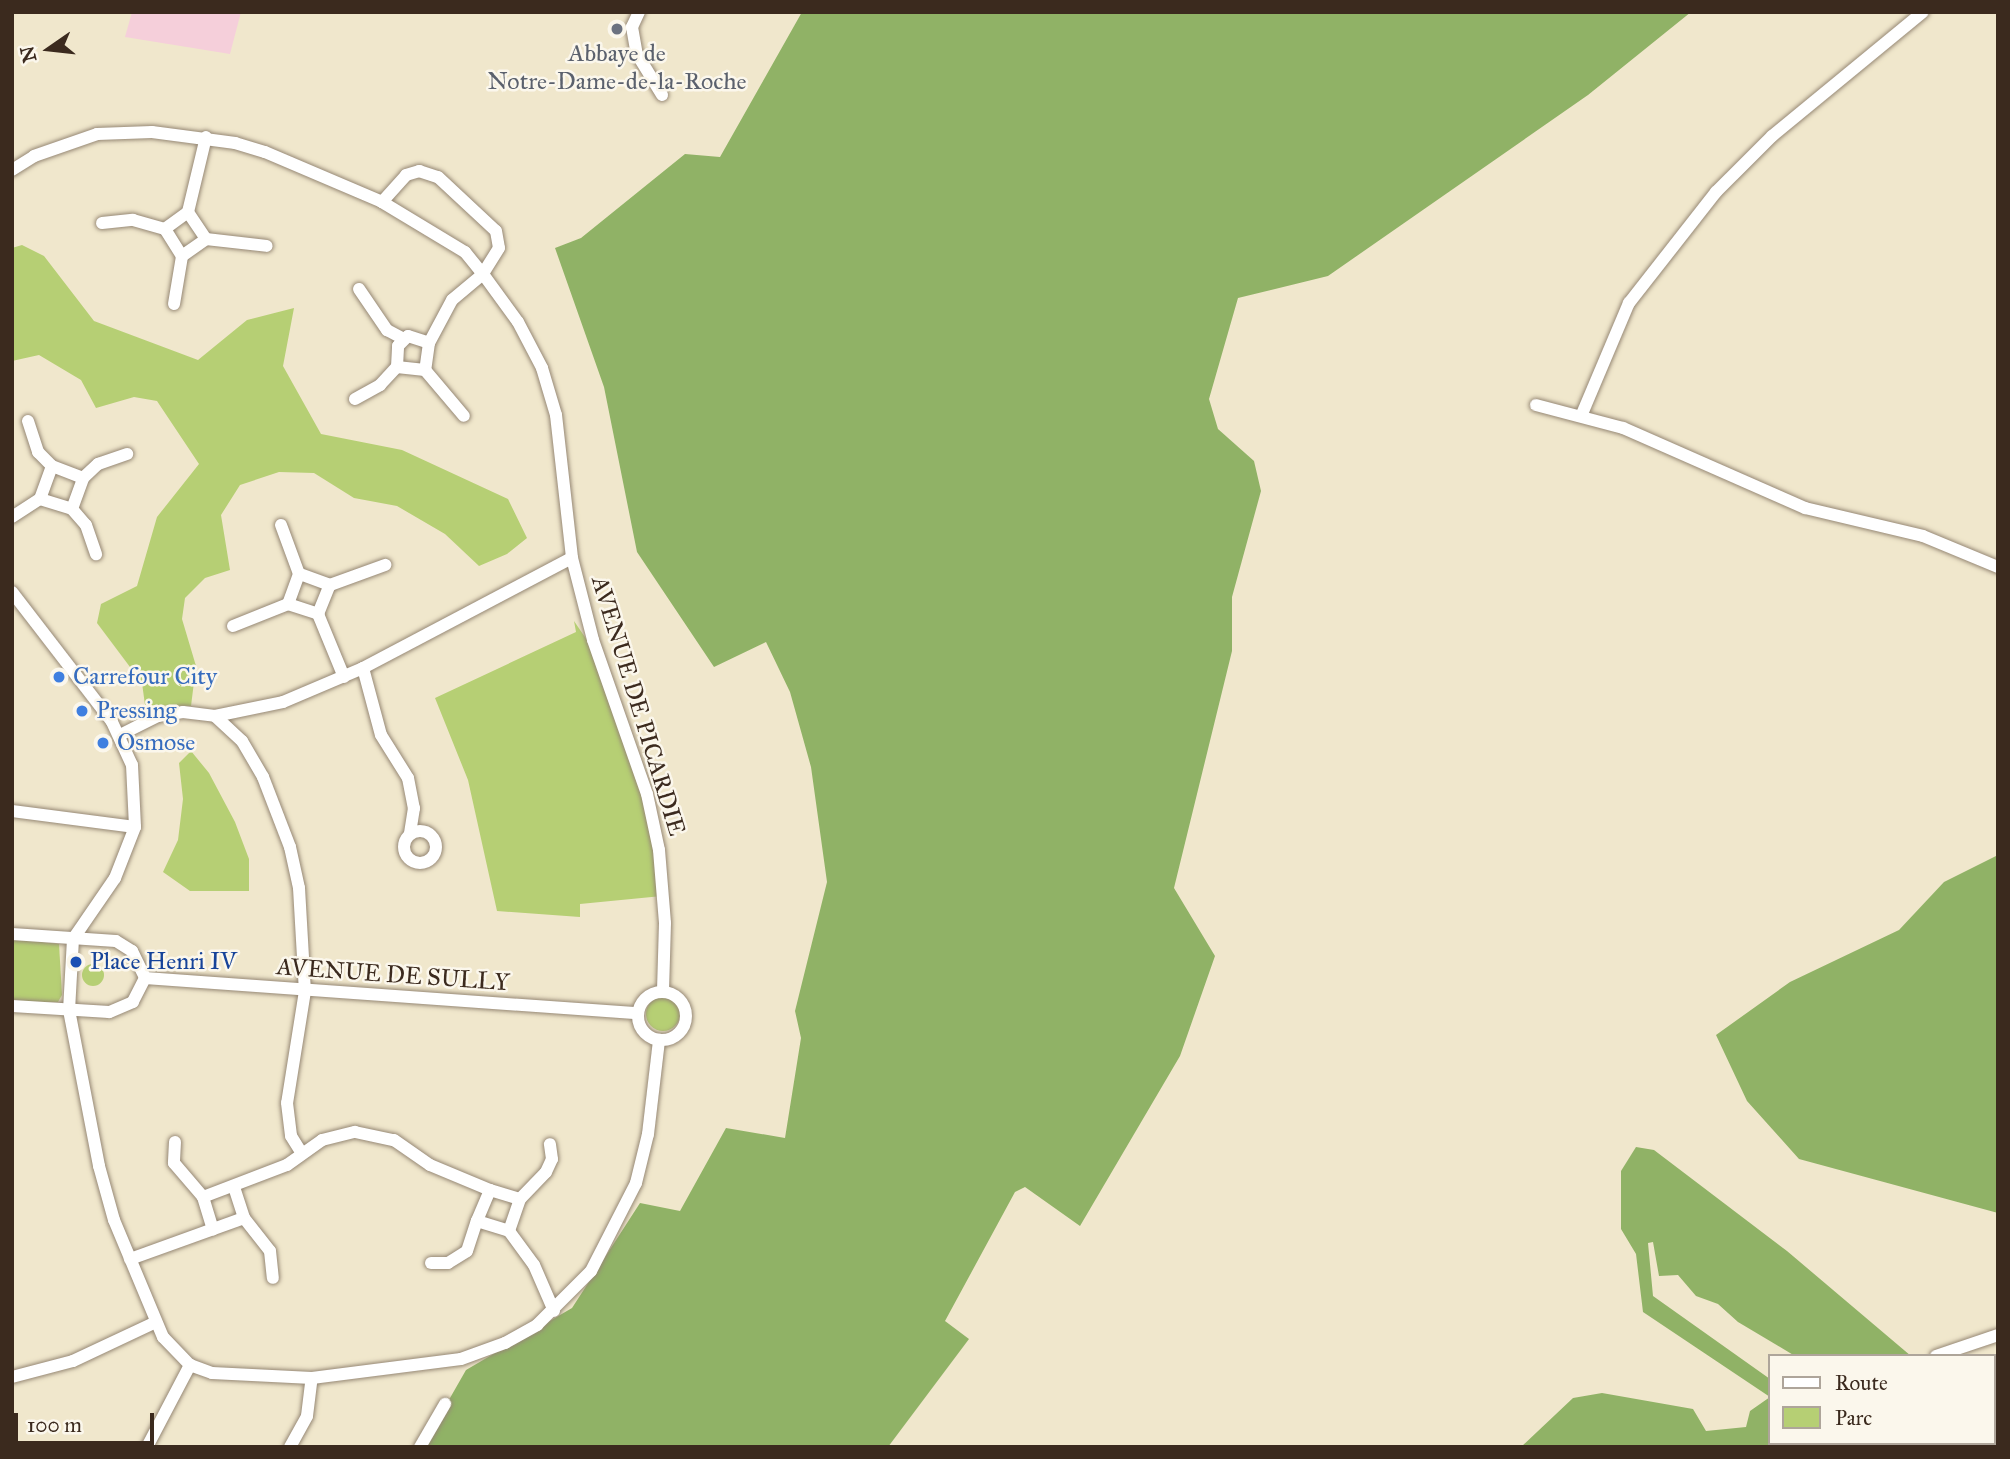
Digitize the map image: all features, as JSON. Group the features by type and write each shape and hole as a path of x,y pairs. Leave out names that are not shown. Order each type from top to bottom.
{"street":[{"path":"639,12 632,27 637,54 662,95"},
{"path":"1582,414 1629,303 1746,159 1923,12"},
{"name":"AVENUE DE PICARDIE","path":"12,170 34,156 97,134 152,132 206,137 265,152 382,202 455,245 483,274 518,322 542,368 556,415 572,558 593,640 644,781 660,850 665,923 663,992"},
{"path":"164,229 188,212 206,137"},
{"path":"382,202 406,175 419,171 438,177 496,231 499,248 483,274 452,300 429,343 425,370"},
{"path":"188,212 206,239"},
{"path":"102,223 133,220 164,229 182,256 174,304"},
{"path":"182,256 206,239 267,246"},
{"path":"359,289 387,330 402,338 429,343"},
{"path":"397,367 395,359 402,338"},
{"path":"397,367 425,370 464,416"},
{"path":"355,399 380,385 397,367"},
{"path":"1536,405 1582,414 1623,428 1805,508 1923,536 1998,567"},
{"path":"28,421 38,452 52,466 83,478"},
{"path":"72,509 83,478 98,464 127,454"},
{"path":"12,517 40,499 52,466"},
{"path":"40,499 72,509 86,526 96,554"},
{"path":"281,525 299,574 288,604"},
{"path":"120,735 158,716 215,716 283,702 363,668 572,558"},
{"path":"299,574 330,585 385,565"},
{"path":"330,585 318,614 344,677"},
{"path":"12,592 120,735 136,788 135,827 115,878 73,939 69,1010 99,1166 130,1259 156,1322 190,1365 212,1373 312,1378 474,1355 516,1338 554,1311 599,1259 636,1183 646,1150 659,1040"},
{"path":"233,626 288,604 318,614"},
{"path":"363,668 380,734 408,778 414,807 410,834"},
{"path":"215,716 253,757 290,847 304,927 305,990 286,1103 291,1136 301,1152"},
{"path":"12,811 135,827"},
{"path":"12,934 116,941 132,951 145,978 133,1002 123,1009 69,1010 12,1006"},
{"name":"AVENUE DE SULLY","path":"145,978 638,1013"},
{"path":"663,992 677,996 687,1015 679,1034 659,1040 641,1028 638,1013 649,995 663,992"},
{"path":"203,1197 287,1165 301,1152 355,1132 373,1134 490,1190 520,1199"},
{"path":"175,1142 174,1163 203,1197 213,1229"},
{"path":"509,1231 520,1199 546,1172 552,1159 550,1144"},
{"path":"234,1187 244,1218 270,1251 273,1279"},
{"path":"431,1263 448,1263 467,1251 490,1190"},
{"path":"130,1259 244,1218"},
{"path":"477,1221 509,1231 534,1265 554,1311"},
{"path":"12,1377 86,1356 156,1322"},
{"path":"1942,1354 1998,1335"},
{"path":"147,1447 190,1365"},
{"path":"290,1447 307,1416 312,1378"},
{"path":"420,1447 445,1404"}],"shaded area":[{"path":"132,12 241,12 230,54 125,37"}],"green space":[{"path":"802,12 1691,12 1588,95 1328,276 1238,298 1209,399 1218,429 1254,461 1261,491 1232,597 1232,651 1174,888 1215,956 1180,1056 1080,1226 1025,1187 1015,1192 945,1321 969,1339 888,1447 422,1447 466,1370 572,1308 640,1203 680,1211 726,1128 785,1138 801,1038 795,1011 827,882 811,767 790,692 766,642 714,667 637,552 604,387 555,248 581,238 685,154 720,157"},
{"path":"22,245 44,256 94,321 198,360 247,320 294,308 283,366 321,434 402,450 508,499 527,538 507,554 479,566 445,534 397,506 354,498 314,473 279,472 240,485 221,515 230,570 205,578 185,598 182,619 196,666 191,706 145,705 142,683 97,623 101,604 137,586 157,517 199,464 157,401 134,397 96,408 81,380 39,355 12,361 12,248"},
{"path":"574,621 591,646 642,783 662,896 580,904 580,917 497,911 468,780 435,698 576,632"},
{"path":"191,751 209,773 235,822 249,859 249,891 190,891 163,872 178,840 183,799 179,763"},
{"path":"1998,855 1998,1213 1799,1159 1747,1101 1716,1035 1790,982 1899,930 1944,882"},
{"path":"12,938 59,944 62,995 58,1002 12,1002"},
{"path":"93,964 103,971 104,975 97,985 93,986 83,979 82,975 89,965"},
{"path":"663,997 675,1002 680,1014 675,1026 663,1031 651,1026 646,1014 651,1002"},
{"path":"1636,1147 1654,1150 1787,1251 1909,1354 1792,1354 1738,1322 1718,1304 1696,1296 1678,1275 1659,1276 1653,1242 1648,1243 1653,1296 1769,1378 1769,1396 1643,1312 1636,1254 1621,1229 1621,1171"},
{"path":"1602,1393 1693,1409 1706,1431 1746,1427 1750,1411 1769,1398 1769,1445 1809,1447 1521,1447 1573,1398"}],"place":[{"name":"Abbaye de Notre-Dame-de-la-Roche","path":"617,29"},
{"name":"Carrefour City","path":"59,677"},
{"name":"Pressing","path":"82,711"},
{"name":"Osmose","path":"103,743"},
{"name":"Place Henri IV","path":"76,962"}]}
